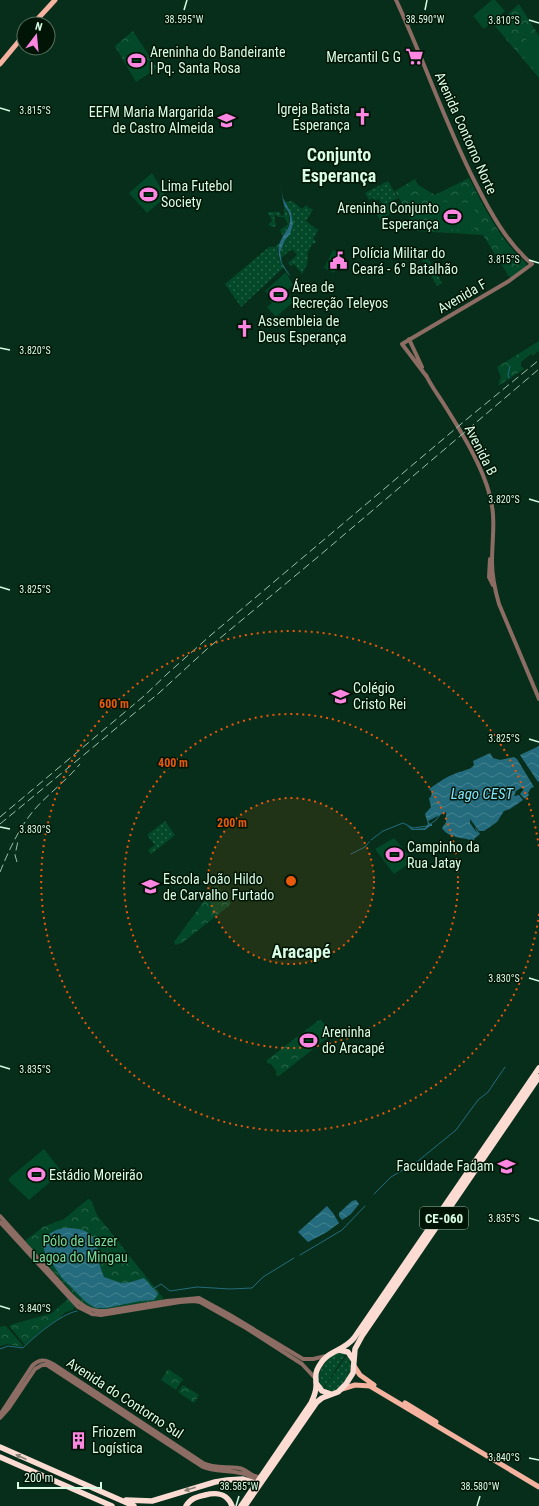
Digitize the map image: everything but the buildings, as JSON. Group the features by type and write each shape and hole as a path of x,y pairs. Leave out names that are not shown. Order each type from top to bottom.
{"highway":[{"name":"CE-060","path":"240,1506 311,1403 316,1390 317,1369 327,1356 332,1352 347,1346 354,1338 539,1068"},
{"name":"CE-060","path":"341,1390 350,1377 354,1363 355,1349 362,1336 539,1077"},
{"path":"337,1350 348,1352 354,1363"},
{"path":"316,1380 322,1391 331,1394"},
{"path":"245,1506 317,1402 322,1398 341,1390"},
{"path":"0,1447 134,1506"},
{"path":"0,1457 112,1506"},
{"path":"118,1499 152,1501 215,1482 243,1479 257,1481"},
{"path":"186,1506 195,1497 214,1493 225,1496 232,1506"}],"main road":[{"path":"40,16 55,0"},
{"path":"0,64 16,44"},
{"path":"354,1363 360,1375 366,1381 539,1483"},
{"path":"341,1390 348,1386 355,1385 373,1387 539,1486"}],"street":[{"name":"Avenida Contorno Norte","path":"396,0 415,41 456,144 490,212 521,255 532,264"},
{"name":"Avenida F","path":"402,344 509,281 532,264"},
{"name":"Avenida B","path":"409,339 428,379"},
{"name":"Avenida B","path":"402,344 428,379 461,433 482,473 492,505 494,521 493,541 491,544 491,576 499,604 539,699"},
{"path":"0,1216 81,1309 92,1314 106,1313 197,1298 204,1300 302,1364 316,1380"},
{"path":"0,1222 29,1251"},
{"path":"229,1316 303,1359 313,1359 327,1356"},
{"name":"Avenida do Contorno Sul","path":"0,1417 32,1366 38,1361 46,1361 53,1364 206,1464 242,1468 256,1477 257,1481"}],"green space":[{"path":"492,0 495,0 505,11 484,29 473,16"},
{"path":"519,4 539,36 539,78 495,26"},
{"name":"Areninha do Bandeirante | Pq. Santa Rosa","path":"133,31 157,68 136,82 115,46"},
{"path":"531,36 539,45 539,75 516,47"},
{"name":"Areninha do Bandeirante | Pq. Santa Rosa","path":"136,40 154,70 138,80 120,50"},
{"name":"Lima Futebol Society","path":"152,173 166,197 147,213 129,193"},
{"path":"469,178 501,235 517,255 526,263 526,269 510,278 483,235 417,231 395,191 415,179 418,185 435,195"},
{"path":"388,181 398,198 383,206 379,199 375,201 374,198 369,200 365,193"},
{"path":"292,201 302,209 306,205 313,209 306,221 318,230 313,239 316,241 312,244 307,254 308,262 302,274 294,264 291,266 288,263 297,255 292,249 281,258 280,252 285,240 290,234 291,213 285,202"},
{"name":"Areninha Conjunto Esperança","path":"429,201 475,203 474,230 428,229"},
{"path":"390,203 395,211 380,220 375,211"},
{"path":"284,205 289,217 289,225 283,236 280,230 288,224 284,217 274,215 276,226 273,227 268,225 272,221 270,215 267,214 269,212 280,212 281,216 284,215"},
{"path":"281,241 278,248 278,256 285,269 283,268 241,307 225,284 269,247 275,247"},
{"path":"422,248 442,283 437,286 417,251"},
{"path":"333,250 343,255 334,273 324,268"},
{"name":"Área de Recreção Teleyos","path":"286,272 293,285 286,291 293,302 276,317 267,307 272,303 270,301 272,299 265,291"},
{"path":"539,341 539,351 533,355 531,354 521,362 521,366 524,369 498,386 501,377 497,367"},
{"path":"165,821 175,835 151,854 148,850 155,845 147,835"},
{"name":"Campinho da Rua Jatay","path":"394,838 413,861 394,874 375,849"},
{"path":"215,886 217,886 231,903 230,905 182,943 175,945 174,942"},
{"path":"321,1020 331,1035 279,1076 277,1075 277,1072 270,1063 268,1064 267,1060"},
{"name":"Areninha do Aracapé","path":"318,1022 329,1035 299,1059 288,1045"},
{"name":"Estádio Moreirão","path":"44,1149 62,1172 29,1200 9,1181 9,1178"},
{"name":"Pólo de Lazer Lagoa do Mingau","path":"88,1199 91,1200 97,1215 163,1298 162,1301 106,1309 96,1309 90,1307 81,1302 26,1242 26,1240 43,1227 64,1219"},
{"path":"68,1299 75,1306 72,1310 64,1313 25,1345 10,1327 10,1325 52,1313"},
{"path":"6,1326 23,1346 22,1347 7,1344 0,1346 0,1327"},
{"path":"338,1352 346,1354 323,1389 320,1383 319,1373 325,1363"},
{"path":"347,1355 351,1366 345,1382 336,1390 331,1392 323,1390"},
{"path":"168,1369 183,1379 176,1390 161,1380"},
{"path":"183,1385 199,1395 194,1403 178,1392"}],"water":[{"path":"283,198 291,213 293,224 290,234 285,240 280,252 282,263 291,277 284,268 280,259 279,254 280,243 289,227 290,222 289,213 284,205"},
{"name":"Lago CEST","path":"539,746 539,781 538,782 520,755"},
{"name":"Lago CEST","path":"490,753 493,758 500,760 514,757 517,759 534,787 531,788 528,793 529,795 525,799 520,794 524,789 521,788 516,791 514,796 519,795 523,800 510,809 504,811 497,822 484,831 479,831 470,819 470,823 477,833 475,827 480,834 473,841 453,836 445,832 442,828 446,822 446,812 428,821 432,824 432,826 425,830 412,830 407,826 414,829 425,828 428,824 425,814 431,807 429,798 431,797 432,792 429,789 449,776 471,768 474,765 473,761"},
{"path":"356,1200 359,1204 351,1214 342,1220 339,1213 352,1201"},
{"path":"327,1206 339,1223 327,1232 308,1242 298,1232"},
{"path":"73,1228 86,1231 94,1238 104,1277 121,1283 144,1278 158,1294 154,1300 140,1301 106,1308 97,1308 86,1302 62,1278 45,1253 43,1245 46,1236 56,1230"}],"waterway":[{"path":"509,378 508,375 510,366"},
{"path":"429,825 440,815"},
{"path":"371,840 383,831 403,823 413,828 427,826"},
{"path":"351,854 365,847 369,842"},
{"path":"374,1194 391,1177 418,1161 456,1130 478,1100 488,1092 505,1067"},
{"path":"300,1255 342,1230 365,1206"},
{"path":"153,1289 161,1284 170,1291 197,1287 230,1289 252,1288 263,1277 294,1258"},
{"path":"0,1349 8,1346 23,1348 56,1321 77,1311"}],"railway":[{"path":"0,817 144,696 211,635 539,360"},
{"path":"0,824 159,693 207,649 539,369"},
{"path":"0,872 15,840 34,810 80,764"},
{"path":"17,862 15,855 18,841"}],"place":[{"name":"Mercantil G G","path":"414,57"},
{"name":"Areninha do Bandeirante | Pq. Santa Rosa","path":"137,60"},
{"name":"Igreja Batista Esperança","path":"363,117"},
{"name":"EEFM Maria Margarida de Castro Almeida","path":"227,120"},
{"name":"Lima Futebol Society","path":"148,194"},
{"name":"Areninha Conjunto Esperança","path":"452,216"},
{"name":"Polícia Militar do Ceará - 6° Batalhão","path":"339,261"},
{"name":"Área de Recreção Teleyos","path":"279,295"},
{"name":"Assembleia de Deus Esperança","path":"245,329"},
{"name":"Colégio Cristo Rei","path":"340,696"},
{"name":"Campinho da Rua Jatay","path":"394,855"},
{"name":"Escola João Hildo de Carvalho Furtado","path":"150,887"},
{"name":"Areninha do Aracapé","path":"309,1040"},
{"name":"Faculdade Fadam","path":"507,1166"},
{"name":"Estádio Moreirão","path":"36,1175"},
{"name":"Friozem Logística","path":"79,1440"}],"district":[{"name":"Conjunto Esperança","path":"339,164"},
{"name":"Aracapé","path":"301,951"}]}
